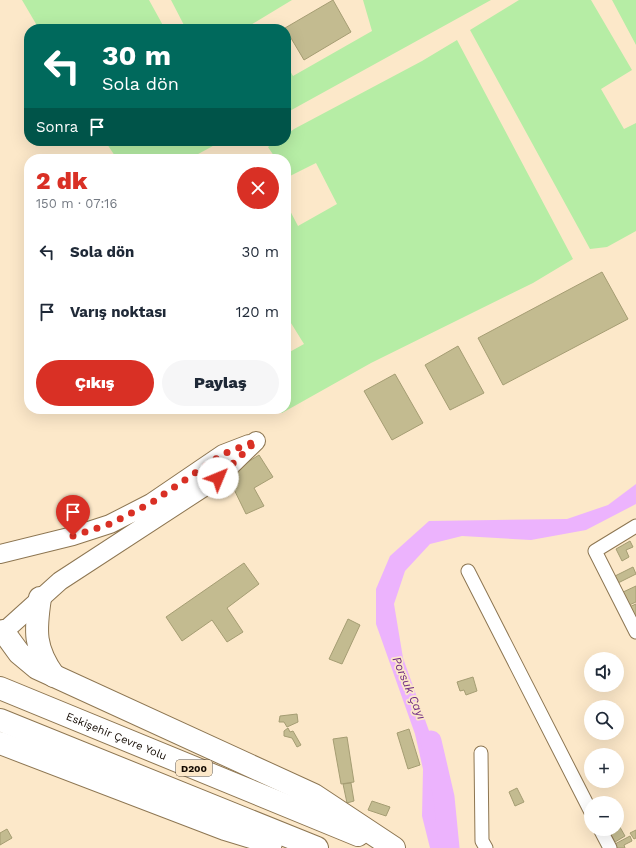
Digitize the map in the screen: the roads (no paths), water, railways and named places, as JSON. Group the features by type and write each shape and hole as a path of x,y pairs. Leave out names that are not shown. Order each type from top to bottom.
{"highway":[{"path":"40,598 36,622 37,643 44,661 55,677"},
{"path":"1,630 19,653 37,668 314,795 394,848"},
{"name":"Eskişehir Çevre Yolu","path":"0,688 388,848"},
{"name":"D200","path":"0,720 317,848"},
{"path":"0,743 225,829 286,848"}],"street":[{"path":"0,554 73,536 110,524 151,503 223,454 256,441 218,478 84,564 1,630"},
{"path":"636,526 595,551 636,632"},
{"path":"468,571 584,798"},
{"path":"481,753 482,841 486,848"},
{"path":"604,836 610,848"}],"water":[{"path":"636,484 636,504 586,530 531,540 462,536 430,544 405,571 394,604 403,658 438,756 439,795 456,848 430,848 422,816 423,769 415,734 376,624 376,589 390,556 429,521 567,519 608,505"}],"waterway":[{"name":"Porsuk Çayı","path":"431,741 444,797 449,848"}]}
